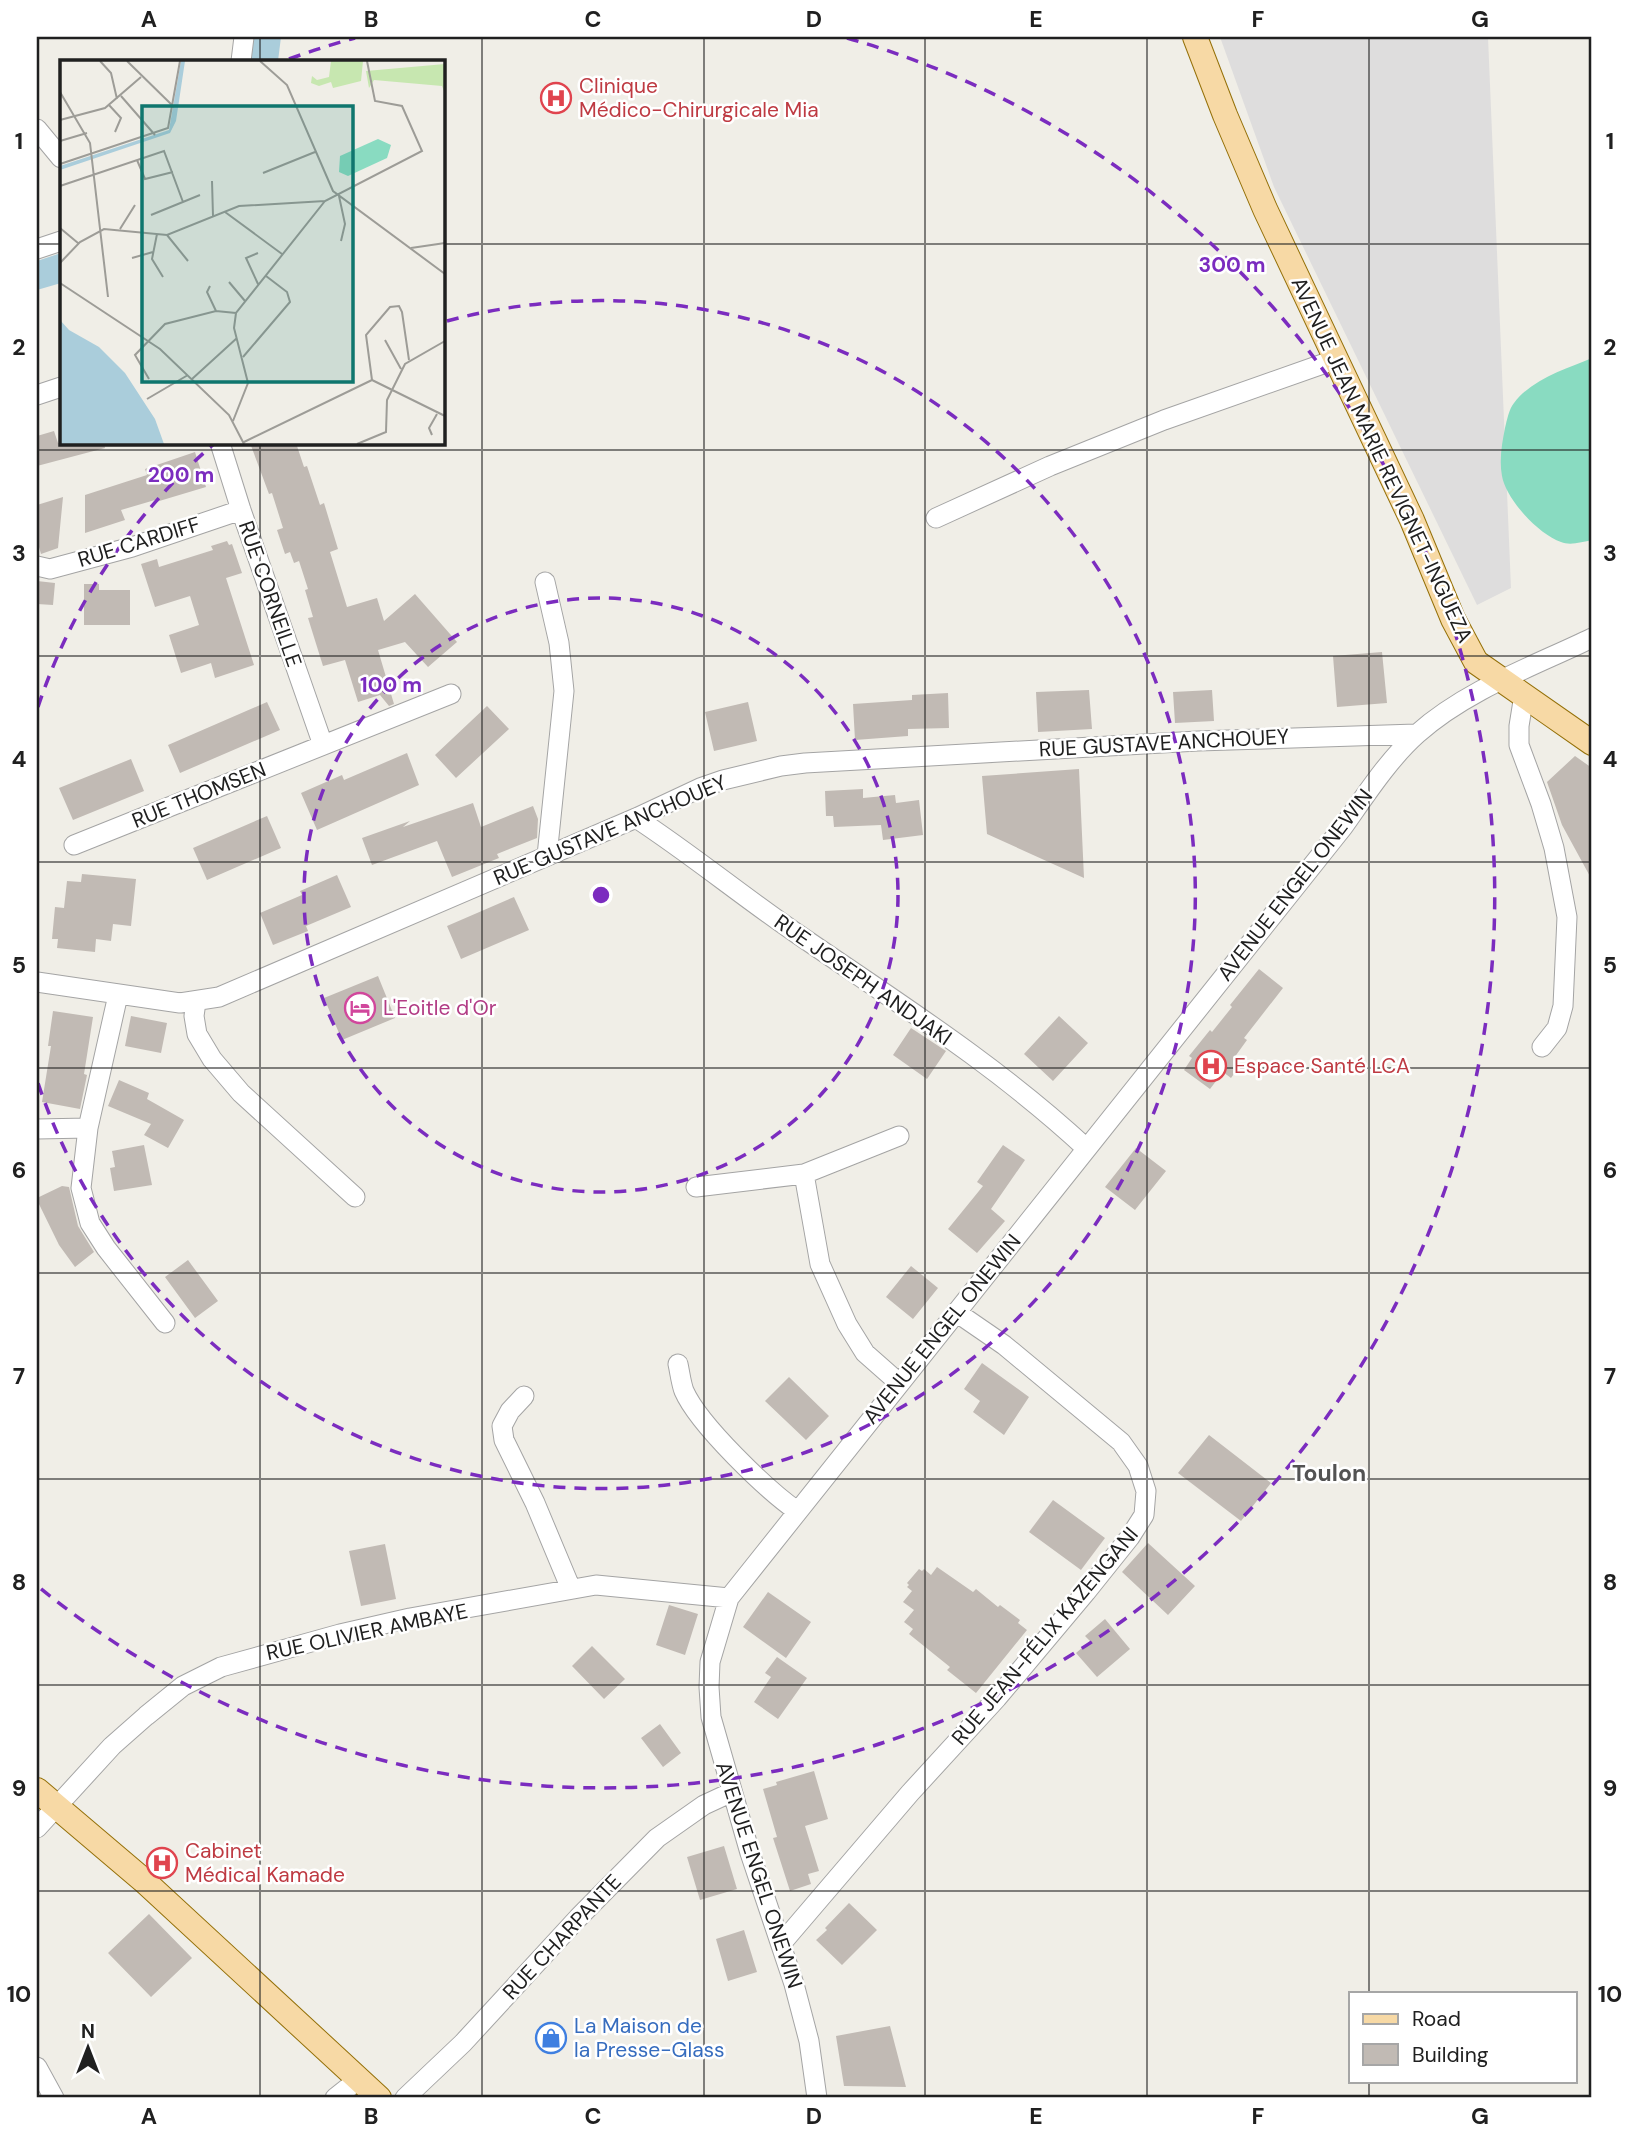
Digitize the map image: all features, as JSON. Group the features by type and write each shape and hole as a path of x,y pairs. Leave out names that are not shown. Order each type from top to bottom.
{"main road":[{"name":"AVENUE JEAN MARIE REVIGNET-INGUEZA","path":"1195,37 1265,209 1412,520 1453,619 1476,662 1592,743"},
{"path":"37,1790 144,1880 379,2098"}],"street":[{"path":"241,60 244,37"},
{"path":"37,129 60,157"},
{"path":"37,249 60,241"},
{"path":"936,518 1050,466 1164,420 1337,359"},
{"path":"37,395 60,387"},
{"name":"RUE CORNEILLE","path":"220,444 323,745"},
{"name":"RUE CARDIFF","path":"37,566 50,569 120,550 241,510"},
{"path":"545,582 559,643 564,691 547,856"},
{"name":"AVENUE ENGEL ONEWIN","path":"817,2098 809,2041 711,1717 710,1662 729,1598 1416,734 1500,678 1592,638"},
{"name":"RUE THOMSEN","path":"74,845 451,694"},
{"path":"1524,695 1518,726 1518,745 1541,804 1554,848 1566,918 1563,1006 1557,1028 1542,1047"},
{"name":"RUE GUSTAVE ANCHOUEY","path":"37,982 180,1003 219,997 711,784 752,772 793,765 1198,741 1416,734"},
{"name":"RUE JOSEPH ANDJAKI","path":"636,818 923,1020 1045,1112 1086,1148"},
{"path":"118,995 88,1128 81,1188 90,1223 106,1248 165,1323"},
{"path":"196,1002 194,1016 197,1034 212,1059 241,1093 355,1196"},
{"path":"37,1129 88,1128"},
{"path":"696,1187 804,1174 899,1136"},
{"path":"804,1174 820,1264 847,1324 865,1353 899,1382"},
{"name":"RUE JEAN-FÉLIX KAZENGANI","path":"781,1944 910,1793 997,1698 1094,1583 1144,1515 1146,1491 1138,1466 1121,1442 1004,1345 956,1311"},
{"path":"678,1364 684,1391 705,1422 736,1457 797,1511"},
{"path":"524,1396 510,1411 502,1426 504,1440 535,1503 571,1589"},
{"name":"RUE OLIVIER AMBAYE","path":"37,1828 112,1746 146,1716 183,1686 221,1667 352,1631 596,1585 729,1598"},
{"name":"RUE CHARPANTE","path":"405,2098 463,2043 578,1918 657,1838 704,1805 732,1792"},
{"path":"37,2067 54,2098"},
{"path":"335,2098 359,2079"}],"shaded area":[{"path":"1220,37 1488,37 1511,588 1477,605 1274,187"}],"green space":[{"path":"1592,358 1592,540 1565,543 1543,532 1516,505 1502,476 1502,446 1509,411 1521,395 1550,376"}],"water":[{"path":"252,37 281,37 278,60 248,60"},
{"path":"60,253 60,283 37,290 37,261"}],"building":[{"path":"54,431 60,444 104,444 105,448 37,466 37,436"},
{"path":"250,444 296,444 320,505 324,503 338,549 330,552 347,607 377,598 384,621 415,594 457,642 428,667 405,642 378,650 394,704 389,706 380,695 358,702 345,660 323,666 308,618 313,617 305,590 308,589 299,561 294,563 290,552 285,554 277,530 283,528 272,493 269,494"},
{"path":"195,452 206,487 121,510 125,520 85,533 85,495 147,475 145,469"},
{"path":"63,497 58,548 41,554 37,540 37,505"},
{"path":"227,541 229,545 232,544 242,573 226,578 254,665 215,678 211,663 181,673 169,635 199,625 190,596 155,607 141,564 157,559 159,567 213,550 211,546"},
{"path":"37,581 55,583 53,605 37,604"},
{"path":"84,584 99,584 99,590 130,590 130,625 84,625"},
{"path":"1382,652 1387,703 1337,707 1333,656"},
{"path":"1089,690 1092,729 1038,732 1036,692"},
{"path":"1212,690 1214,721 1175,723 1173,692"},
{"path":"948,693 949,728 908,729 908,736 855,740 853,704 912,700 912,695"},
{"path":"267,702 280,730 180,773 168,745"},
{"path":"748,702 757,741 714,751 705,712"},
{"path":"487,706 509,729 456,778 435,755"},
{"path":"407,753 419,785 317,830 301,793 342,775 344,780"},
{"path":"1575,756 1592,768 1592,880 1562,825 1547,782"},
{"path":"131,759 144,791 73,820 59,788"},
{"path":"1079,769 1084,878 987,834 982,776"},
{"path":"863,789 863,798 895,795 896,803 919,800 923,835 883,840 881,825 834,827 833,816 826,816 825,791"},
{"path":"473,803 481,827 533,806 538,819 537,838 497,854 499,858 452,877 437,841 372,865 362,838"},
{"path":"267,816 281,848 207,880 193,848"},
{"path":"82,874 136,879 131,926 113,924 111,941 96,939 95,952 57,948 58,939 52,939 55,907 64,908 67,881 81,882"},
{"path":"337,875 351,907 306,926 308,931 273,945 260,913 302,895 300,891"},
{"path":"514,897 529,930 461,959 447,926"},
{"path":"1259,969 1283,988 1244,1038 1247,1040 1234,1058 1241,1064 1231,1078 1223,1072 1210,1089 1184,1070 1192,1058 1189,1056 1210,1030 1212,1032"},
{"name":"L'Eoitle d'Or","path":"378,976 395,1018 342,1040 324,998"},
{"path":"53,1011 93,1017 84,1074 87,1075 80,1109 42,1102 51,1046 48,1046"},
{"path":"131,1016 167,1023 161,1053 125,1046"},
{"path":"1059,1016 1088,1043 1053,1081 1024,1054"},
{"path":"911,1028 946,1051 927,1079 893,1055"},
{"path":"119,1080 149,1093 147,1099 184,1120 168,1148 144,1135 151,1124 108,1106"},
{"path":"144,1145 152,1185 114,1191 110,1168 115,1167 112,1151"},
{"path":"1003,1145 1025,1160 991,1209 1005,1221 977,1253 948,1229 983,1186 977,1182"},
{"path":"1136,1148 1166,1171 1135,1210 1105,1187"},
{"path":"62,1186 69,1187 78,1226 94,1252 75,1267 59,1245 37,1200"},
{"path":"188,1260 218,1301 195,1318 165,1277"},
{"path":"911,1266 938,1288 913,1319 886,1297"},
{"path":"982,1363 1029,1397 1004,1435 973,1412 980,1401 964,1389"},
{"path":"789,1377 829,1416 806,1440 765,1401"},
{"path":"1209,1435 1271,1483 1241,1521 1178,1473"},
{"path":"1053,1500 1105,1538 1081,1570 1029,1532"},
{"path":"1148,1543 1195,1586 1168,1615 1122,1572"},
{"path":"385,1544 396,1599 361,1606 349,1551"},
{"path":"937,1567 973,1592 976,1589 998,1607 1000,1605 1020,1620 1018,1623 1027,1630 976,1693 947,1670 950,1667 909,1634 913,1629 904,1622 914,1610 903,1602 912,1591 907,1587 907,1583 919,1569 924,1569 931,1575"},
{"path":"768,1592 811,1622 786,1658 743,1627"},
{"path":"669,1605 698,1614 685,1655 656,1645"},
{"path":"1105,1619 1130,1649 1097,1677 1076,1653 1090,1641 1085,1636"},
{"path":"592,1646 625,1679 604,1699 572,1666"},
{"path":"777,1657 807,1678 778,1719 754,1702 771,1677 765,1673"},
{"path":"660,1724 681,1753 663,1767 641,1738"},
{"path":"814,1771 828,1819 805,1826 819,1871 808,1874 811,1884 790,1891 773,1838 777,1837 763,1789 777,1785 776,1782"},
{"path":"724,1846 737,1889 700,1900 687,1857"},
{"path":"849,1903 877,1930 842,1965 816,1940"},
{"path":"149,1914 192,1958 151,1997 108,1953"},
{"path":"744,1930 757,1972 728,1981 716,1939"},
{"path":"890,2026 906,2087 844,2086 836,2036"}],"place":[{"name":"Clinique Médico-Chirurgicale Mia","path":"556,98"},
{"name":"L'Eoitle d'Or","path":"360,1008"},
{"name":"Espace Santé LCA","path":"1211,1066"},
{"name":"Cabinet Médical Kamade","path":"162,1863"},
{"name":"La Maison de la Presse-Glass","path":"551,2038"}],"district":[{"name":"Toulon","path":"1329,1473"}]}
